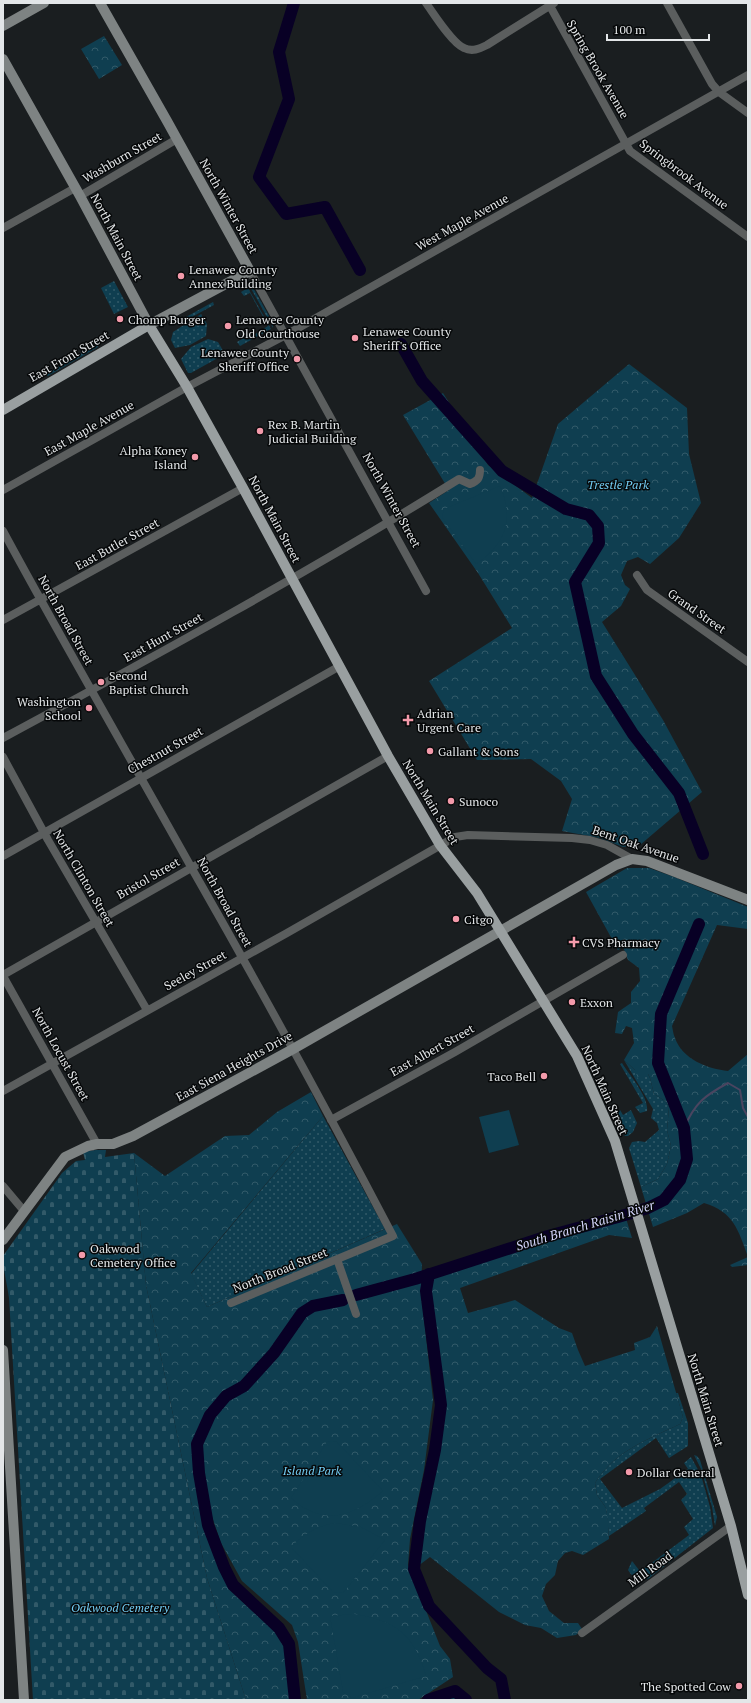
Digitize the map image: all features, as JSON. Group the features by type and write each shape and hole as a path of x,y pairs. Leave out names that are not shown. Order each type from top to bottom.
{"main road":[{"name":"North Main Street","path":"149,325 187,387 388,756 440,845 477,893 577,1056 615,1141 731,1526 748,1594"},
{"name":"East Front Street","path":"3,410 149,325"}],"street":[{"path":"3,26 44,3"},
{"name":"North Winter Street","path":"100,3 177,139 284,336 389,522 426,591"},
{"path":"426,3 455,42 463,48 470,50 478,50 552,5"},
{"path":"667,3 712,84 719,92 748,113"},
{"name":"Spring Brook Avenue","path":"552,5 626,144"},
{"name":"North Main Street","path":"3,58 149,325"},
{"name":"West Maple Avenue","path":"187,387 284,336 748,75"},
{"name":"Washburn Street","path":"3,228 77,192 177,139"},
{"name":"Springbrook Avenue","path":"626,144 630,151 748,237"},
{"path":"149,325 250,272"},
{"name":"East Maple Avenue","path":"3,490 187,387"},
{"name":"East Hunt Street","path":"3,738 292,579 459,479 470,484 476,482 480,477 480,470"},
{"name":"East Butler Street","path":"3,620 243,488"},
{"name":"North Broad Street","path":"3,531 40,600 293,1049 392,1236 231,1303"},
{"name":"Grand Street","path":"637,575 647,590 748,662"},
{"name":"Chestnut Street","path":"3,856 340,666"},
{"name":"Bristol Street","path":"3,975 388,756"},
{"name":"North Clinton Street","path":"3,757 44,832 147,1010"},
{"name":"Bent Oak Avenue","path":"440,845 455,837 468,835 572,838 590,840 607,845 632,859 647,861 748,900"},
{"name":"Seeley Street","path":"3,1092 440,845"},
{"name":"East Siena Heights Drive","path":"3,1240 65,1157 87,1147 97,1144 113,1144 133,1136 293,1049 616,865 632,859"},
{"name":"East Albert Street","path":"331,1120 455,1052 623,955"},
{"name":"North Locust Street","path":"3,975 97,1144"},
{"path":"3,1186 24,1211"},
{"name":"North Broad Street","path":"337,1259 356,1314"},
{"path":"3,1350 24,1700"},
{"name":"Mill Road","path":"582,1633 731,1526"}],"green space":[{"path":"104,36 122,65 99,79 81,49"},
{"path":"114,281 128,307 114,314 101,288"},
{"path":"248,283 252,286 273,323 273,328"},
{"path":"248,288 271,329 240,346 237,342 250,334 252,336 268,326 250,293 244,296 241,292"},
{"path":"213,302 214,305 177,325 186,317"},
{"path":"201,314 207,324 206,336 190,345 175,348 171,340 173,332"},
{"path":"208,339 218,342 225,354 191,373 188,373 181,359 191,347"},
{"path":"97,344 98,347 48,376 44,375"},
{"name":"Trestle Park","path":"629,364 687,408 689,454 701,503 679,538 650,564 638,557 627,561 621,575 625,585 630,589 621,606 602,622 663,720 702,792 640,845 623,847 600,838 562,831 572,799 561,781 531,759 477,760 429,681 512,628 478,573 429,503 449,490 403,415 443,393 488,465 532,498 558,424"},
{"path":"500,486 507,509 507,520 504,530 500,540 494,548 486,557 476,564 442,517 444,509"},
{"path":"627,868 649,868 748,907 748,929 717,925 672,1026 673,1034 683,1052 697,1062 712,1068 728,1071 748,1054 748,1257 734,1223 722,1211 704,1203 687,1213 653,1227 641,1187 658,1179 667,1164 671,1146 667,1130 669,1107 665,1101 654,1094 648,1074 643,1078 638,1079 635,1070 624,1060 634,1043 632,1028 626,1026 622,1034 615,1033 618,1012 631,1003 631,992 640,981 639,968 628,960 623,947 618,950 586,892"},
{"path":"624,1060 635,1070 648,1074 654,1094 665,1101 669,1107 667,1130 671,1146 667,1164 658,1179 641,1187 629,1148 632,1142 645,1142 659,1130 657,1123 651,1118 653,1109"},
{"path":"622,1063 642,1093 647,1105 647,1111 640,1113 635,1107 643,1103 620,1064"},
{"name":"Island Park","path":"311,1092 323,1116 191,1273 207,1307 397,1224 422,1264 421,1292 433,1400 424,1470 410,1539 408,1565 440,1646 450,1659 453,1677 418,1700 307,1700 298,1642 292,1625 242,1581 221,1543 207,1502 201,1469 199,1445 205,1429 232,1392 226,1396 210,1415 197,1444 199,1473 208,1525 224,1567 233,1585 279,1628 289,1644 294,1700 246,1700 207,1578 146,1285 134,1153 165,1176 225,1136 249,1135 277,1112"},
{"path":"509,1110 519,1145 489,1153 479,1117"},
{"path":"620,1110 623,1115 631,1110 637,1123 633,1132 628,1136 625,1136 616,1114"},
{"path":"323,1116 385,1229 207,1307 191,1274"},
{"name":"Oakwood Cemetery","path":"106,1150 105,1157 134,1153 146,1285 207,1578 246,1700 33,1700 9,1298 3,1256 62,1173 76,1161 85,1160 83,1152"},
{"path":"625,1215 632,1238 609,1235 460,1288 468,1313 515,1300 559,1328 572,1333 585,1366 635,1350 634,1343 650,1337 657,1326 683,1417 680,1424 644,1441 622,1454 612,1462 595,1483 597,1495 606,1508 609,1539 583,1555 572,1551 565,1553 558,1561 555,1575 546,1584 542,1596 549,1611 564,1623 578,1623 582,1629 576,1635 557,1638 541,1628 525,1625 499,1612 430,1557 414,1569 420,1521 435,1450 441,1405 426,1291 429,1274 548,1236"},
{"path":"748,1257 748,1265 732,1267 730,1265"},
{"path":"676,1393 678,1393 688,1423 688,1446 669,1458 656,1438 600,1479 622,1508 660,1489 688,1469 684,1463 691,1457 701,1475 710,1507 713,1528 648,1579 641,1580 634,1577 628,1570 632,1561 641,1571 689,1535 684,1527 693,1519 681,1500 687,1494 679,1482 644,1508 646,1511 609,1536 606,1508 597,1495 595,1483 612,1462 622,1454 644,1441 680,1424 683,1417"},
{"path":"336,1441 383,1491 372,1500 349,1512 338,1515 315,1513 303,1507 291,1498 327,1442"},
{"path":"694,1455 700,1460 717,1517 715,1526 712,1507 701,1469"},
{"path":"336,1523 361,1527 385,1540 343,1593 333,1592 291,1547 317,1528"},
{"path":"354,1614 381,1620 392,1625 401,1632 416,1650 426,1676 352,1698 343,1692 330,1616"},
{"path":"455,1691 466,1700 428,1700 430,1699"}],"waterway":[{"name":"South Branch Raisin River","path":"294,3 279,52 289,99 259,177 286,214 325,207 360,270"},
{"name":"South Branch Raisin River","path":"401,344 422,381 502,471 566,509 589,515 598,526 599,543 575,582 596,676 633,734 679,793 703,854"},
{"name":"South Branch Raisin River","path":"356,1295 415,1279 548,1236 648,1208 664,1200 680,1180 687,1159 684,1128 658,1063 661,1014 699,924"},
{"path":"684,1128 696,1106 706,1096 728,1083 740,1090 743,1108 748,1117"},
{"name":"South Branch Raisin River","path":"429,1274 426,1291 441,1405 435,1450 420,1521 414,1569 429,1606 487,1668 501,1679 505,1700"},
{"name":"South Branch Raisin River","path":"295,1700 289,1644 279,1628 233,1585 224,1567 208,1525 199,1473 197,1444 210,1415 226,1396 244,1386 274,1353 302,1313 313,1306 343,1300"},
{"name":"South Branch Raisin River","path":"428,1700 455,1691 466,1700"}],"place":[{"name":"Lenawee County Annex Building","path":"181,276"},
{"name":"Chomp Burger","path":"120,319"},
{"name":"Lenawee County Old Courthouse","path":"228,326"},
{"name":"Lenawee County Sheriff's Office","path":"355,338"},
{"name":"Lenawee County Sheriff Office","path":"297,359"},
{"name":"Rex B. Martin Judicial Building","path":"260,431"},
{"name":"Alpha Koney Island","path":"195,457"},
{"name":"Second Baptist Church","path":"101,682"},
{"name":"Washington School","path":"89,708"},
{"name":"Adrian Urgent Care","path":"408,720"},
{"name":"Gallant & Sons","path":"430,751"},
{"name":"Sunoco","path":"451,801"},
{"name":"Citgo","path":"456,919"},
{"name":"CVS Pharmacy","path":"574,942"},
{"name":"Exxon","path":"572,1002"},
{"name":"Taco Bell","path":"544,1076"},
{"name":"Oakwood Cemetery Office","path":"82,1255"},
{"name":"Dollar General","path":"629,1472"},
{"name":"The Spotted Cow","path":"739,1686"}]}
